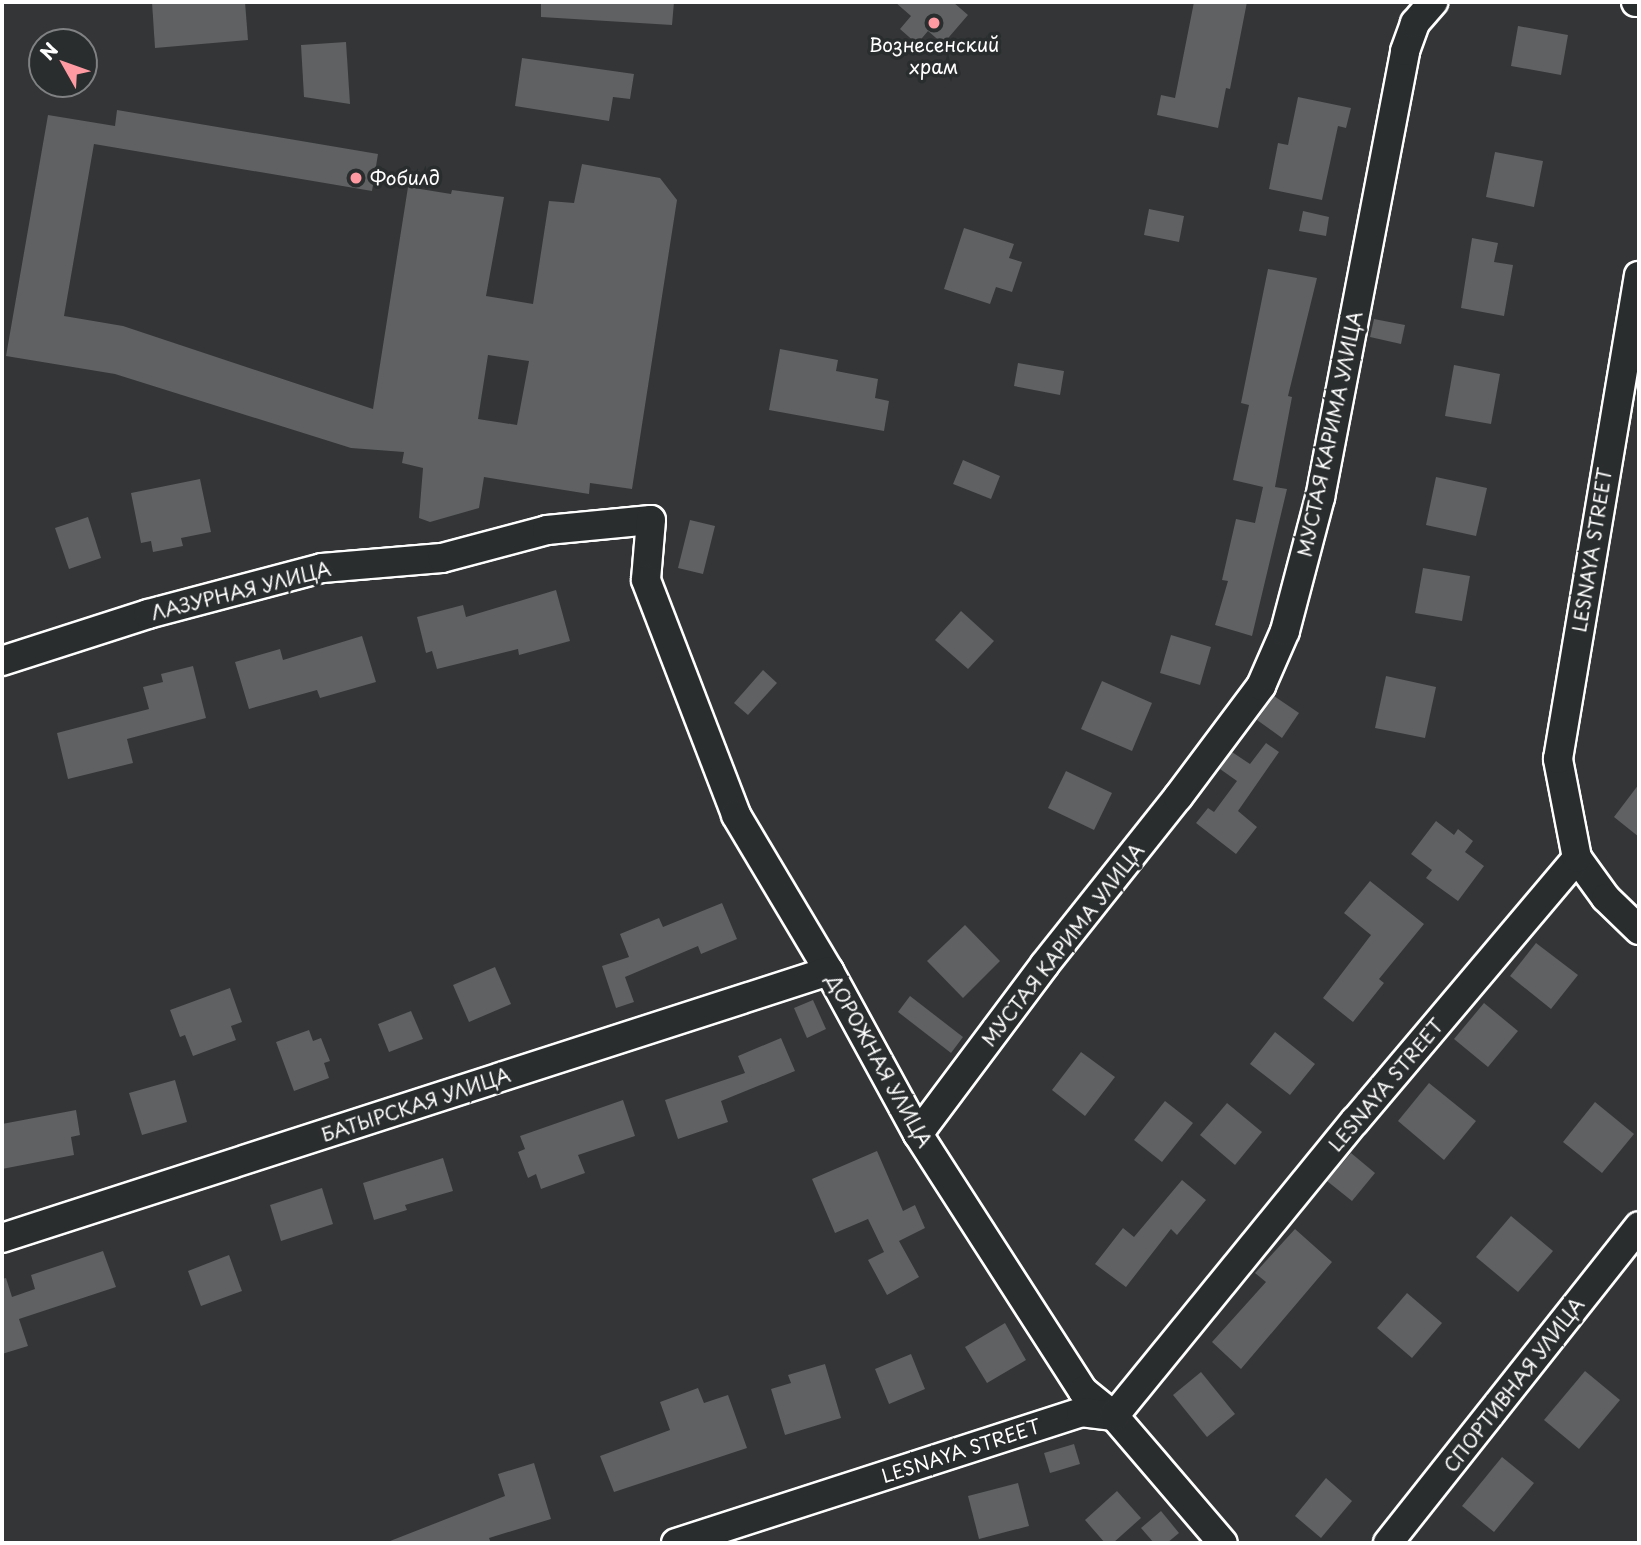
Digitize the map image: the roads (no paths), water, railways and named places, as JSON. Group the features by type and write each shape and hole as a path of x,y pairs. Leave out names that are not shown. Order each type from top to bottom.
{"street":[{"name":"МУСТАЯ КАРИМА УЛИЦА","path":"918,1134 1045,964 1178,797 1261,686 1285,631 1320,498 1405,51 1415,23 1433,2"},
{"name":"LESNAYA STREET","path":"676,1543 1081,1412 1114,1416 1355,1121 1577,858 1558,759 1629,397 1639,276"},
{"name":"ДОРОЖНАЯ УЛИЦА","path":"651,520 646,580 736,815 830,971 918,1134 1083,1391 1114,1416 1223,1543"},
{"name":"ЛАЗУРНАЯ УЛИЦА","path":"2,661 148,614 322,568 442,558 547,530 651,520"},
{"path":"1577,858 1606,898 1639,930"},
{"name":"БАТЫРСКАЯ УЛИЦА","path":"2,1238 830,971"},
{"name":"СПОРТИВНАЯ УЛИЦА","path":"1388,1543 1639,1226"}],"place":[{"name":"Вознесенский храм","path":"934,23"},
{"name":"Фобилд","path":"356,178"}]}
